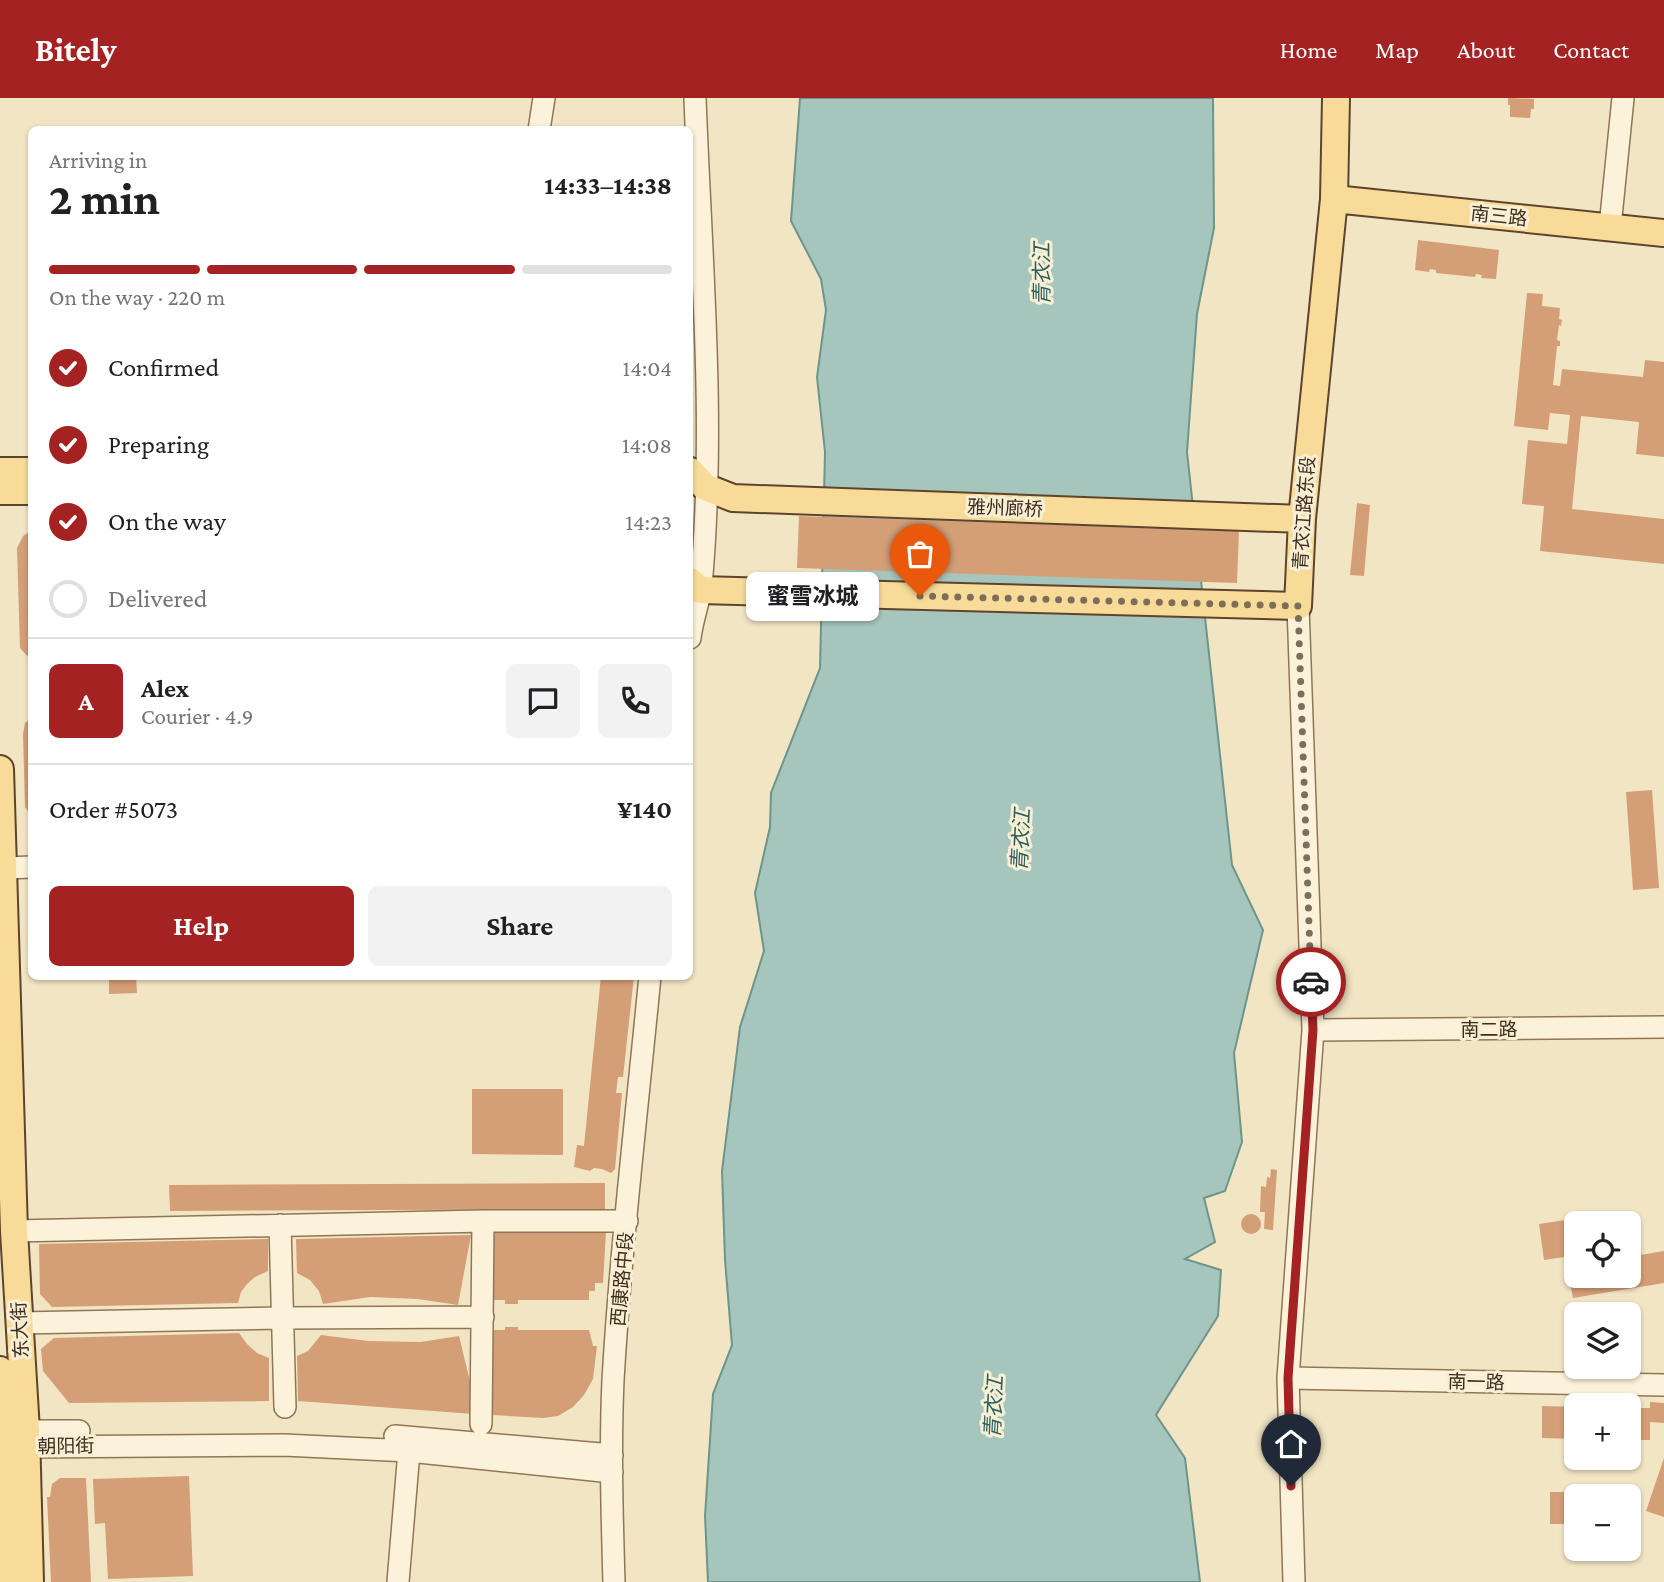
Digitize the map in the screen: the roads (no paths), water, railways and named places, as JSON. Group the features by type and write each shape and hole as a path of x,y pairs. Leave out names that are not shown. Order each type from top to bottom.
{"main road":[{"name":"青衣江路东段","path":"1286,606 1289,519 1334,199 1336,98"},
{"name":"南三路","path":"1334,199 1664,233"},
{"path":"0,471 28,471"},
{"path":"0,491 28,491"},
{"name":"雅州廊桥","path":"697,496 1289,519"},
{"path":"695,585 730,590 1286,606"},
{"name":"东大街","path":"0,769 19,1323 10,1582"},
{"name":"东大街","path":"0,1370 14,1439 30,1582"}],"street":[{"path":"540,126 544,98"},
{"path":"693,608 697,496 708,380 694,201 695,98"},
{"path":"1610,227 1623,98"},
{"name":"青衣江路东段","path":"1286,606 1313,1030 1288,1378 1294,1582"},
{"path":"5,868 28,867"},
{"name":"西康路中段","path":"614,1582 613,1380 650,980"},
{"name":"南二路","path":"1313,1030 1664,1027"},
{"path":"14,1231 484,1221 626,1221"},
{"path":"481,1424 484,1221"},
{"path":"280,1225 285,1407"},
{"path":"19,1323 483,1317"},
{"name":"南一路","path":"1288,1378 1664,1385"},
{"name":"朝阳街","path":"14,1439 284,1445 410,1444 612,1463"},
{"path":"397,1582 410,1444"}],"water":[{"name":"青衣江","path":"800,98 1213,98 1214,228 1197,314 1187,452 1232,865 1263,930 1234,1053 1242,1142 1225,1191 1204,1198 1215,1242 1185,1259 1221,1270 1218,1316 1156,1415 1185,1458 1200,1582 708,1582 705,1516 713,1394 732,1345 725,1260 722,1171 740,1027 764,951 755,893 770,827 771,793 820,668 825,452 817,377 826,310 821,279 791,221"}],"place":[{"name":"蜜雪冰城","path":"920,596"}]}
